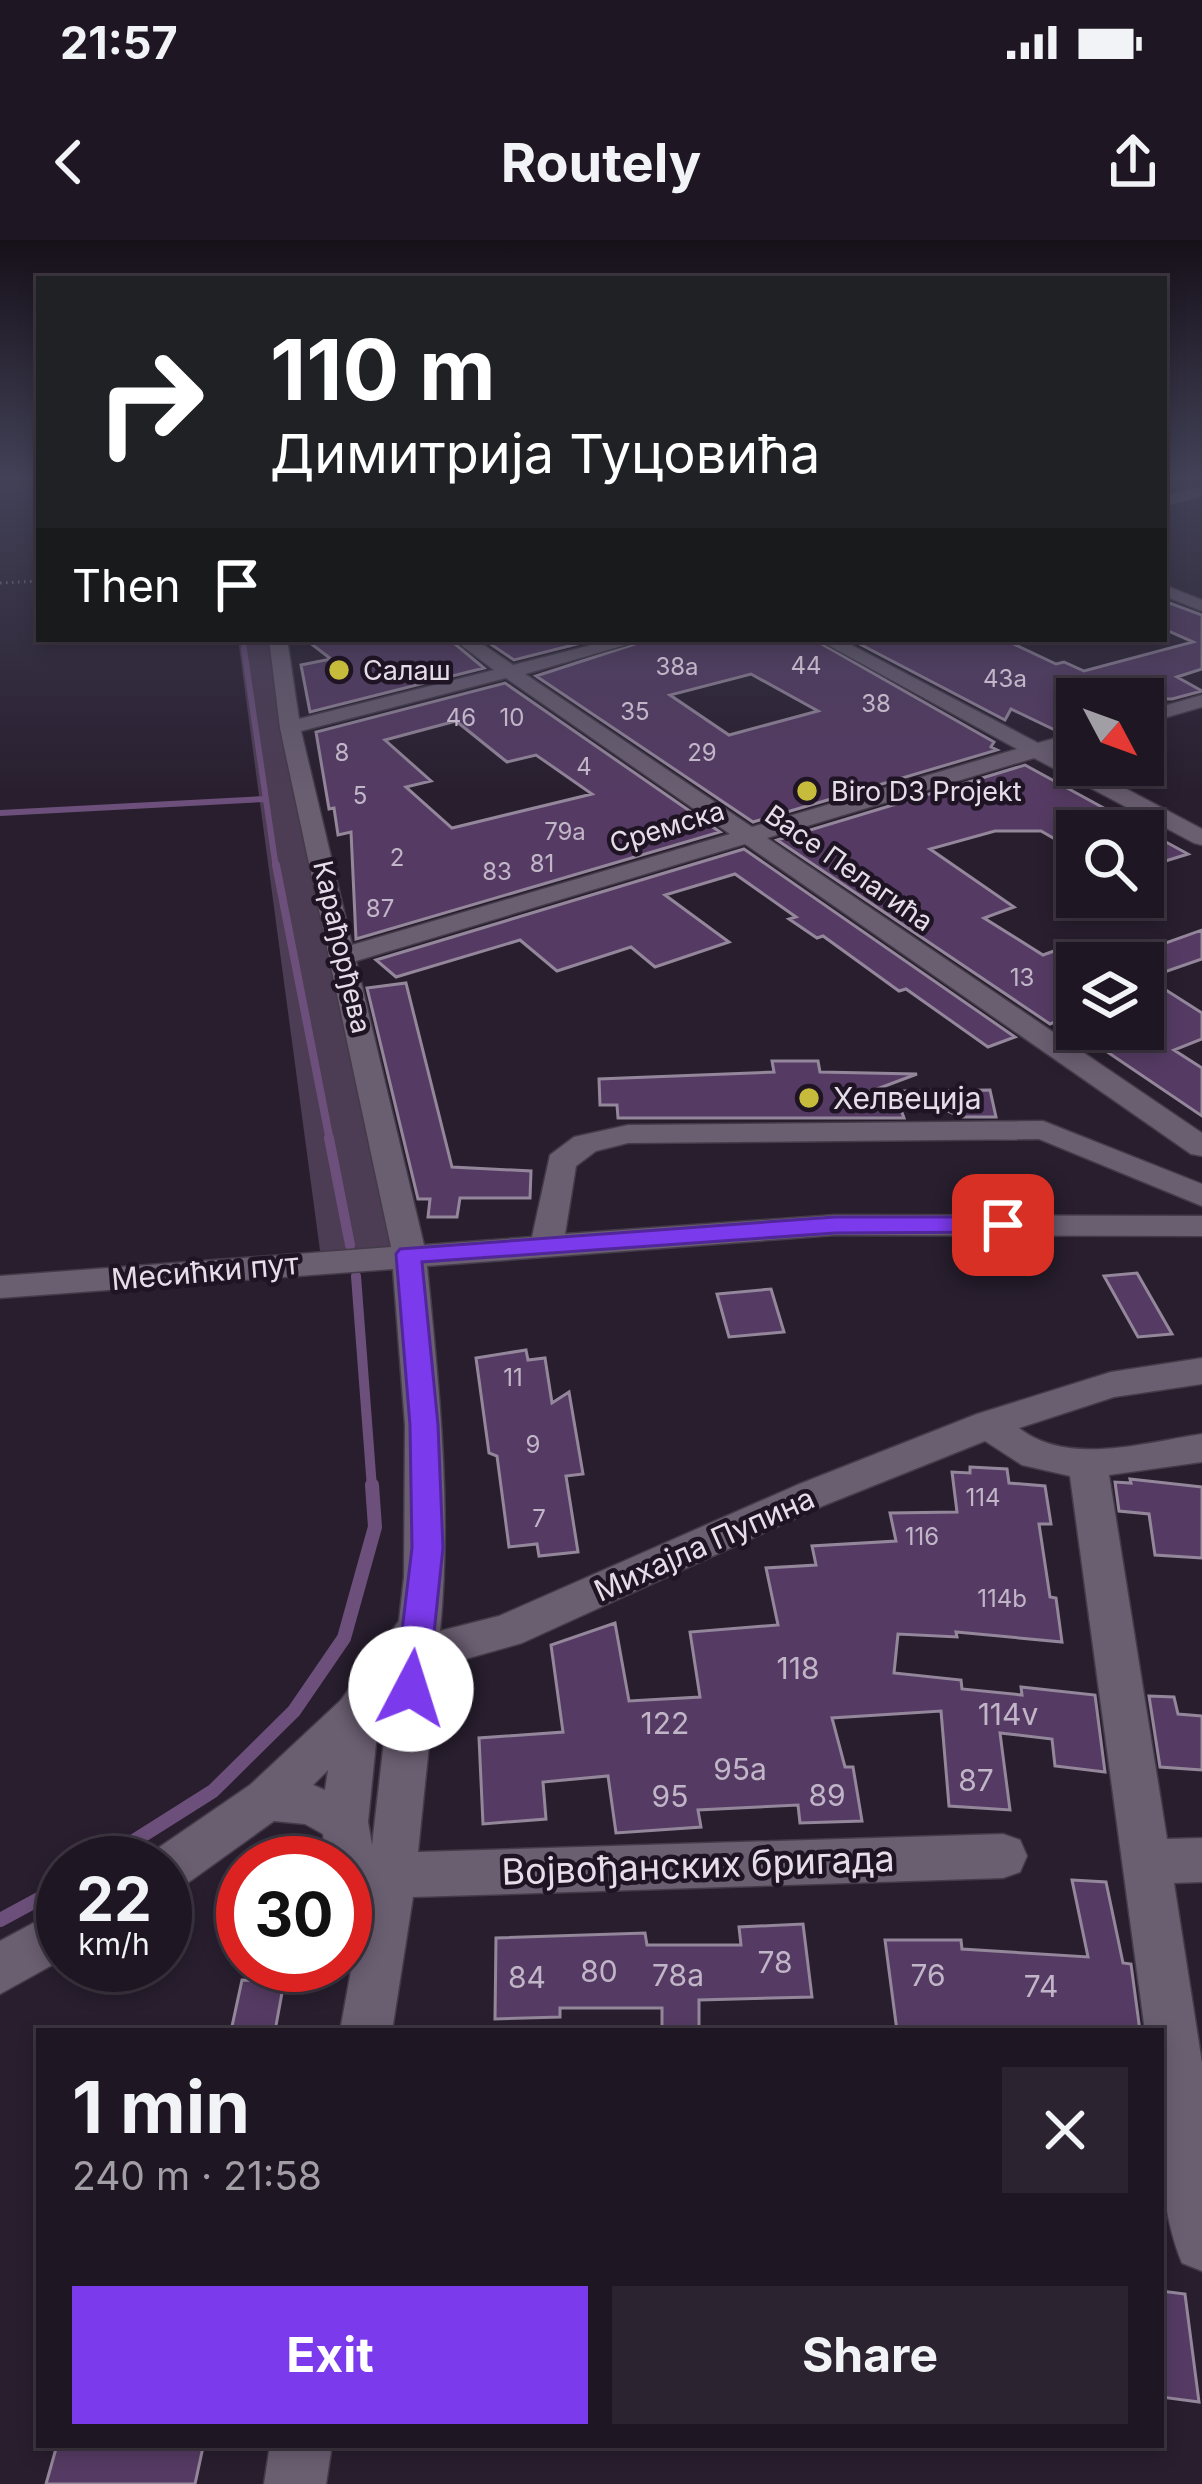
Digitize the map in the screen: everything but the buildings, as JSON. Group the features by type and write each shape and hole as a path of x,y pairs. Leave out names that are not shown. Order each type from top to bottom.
{"street":[{"path":"1167,591 1202,605"},
{"name":"Карађорђева","path":"278,642 290,728 409,1254 424,1425 428,1548 392,1875 366,2028"},
{"name":"Васе Пелагића","path":"466,642 1202,1147"},
{"path":"290,728 625,642"},
{"path":"832,642 1202,838"},
{"path":"1164,712 1202,701"},
{"name":"Сремска","path":"344,956 1056,744"},
{"path":"547,1245 561,1162 585,1144 628,1134 1043,1130 1202,1196"},
{"name":"Месићки пут","path":"0,1287 835,1225 1202,1226"},
{"name":"Михајла Пупина","path":"416,1643 491,1637 811,1495 990,1424 1111,1384 1202,1371"},
{"path":"990,1424 1023,1454 1088,1464 1202,1448"},
{"path":"1088,1464 1202,2243"},
{"path":"192,1852 266,1800 357,1713 416,1643"},
{"path":"357,1713 386,1732 402,1757"},
{"path":"357,1713 345,1822 351,1871 380,1942"},
{"path":"266,1800 292,1798 317,1804 345,1822"},
{"name":"Војвођанских бригада","path":"392,1875 1003,1856"},
{"path":"1147,1862 1202,1860"},
{"path":"0,1969 36,1947"},
{"path":"295,2484 301,2448"}],"shaded area":[{"path":"238,642 275,642 402,1250 321,1258"}],"waterway":[{"path":"243,642 245,652"},
{"path":"244,649 276,868"},
{"path":"0,813 264,799"},
{"path":"276,865 330,1141"},
{"path":"329,1138 350,1245"},
{"path":"356,1276 372,1488"},
{"path":"142,1836 213,1791 294,1711 344,1638 375,1527 372,1485"},
{"path":"0,1920 36,1901"}],"place":[{"name":"Салаш","path":"339,670"},
{"name":"Biro D3 Projekt","path":"807,791"},
{"name":"Хелвеција","path":"809,1098"}],"route":[{"path":"411,1689 428,1548 424,1425 409,1254 835,1225 1003,1225"}]}
